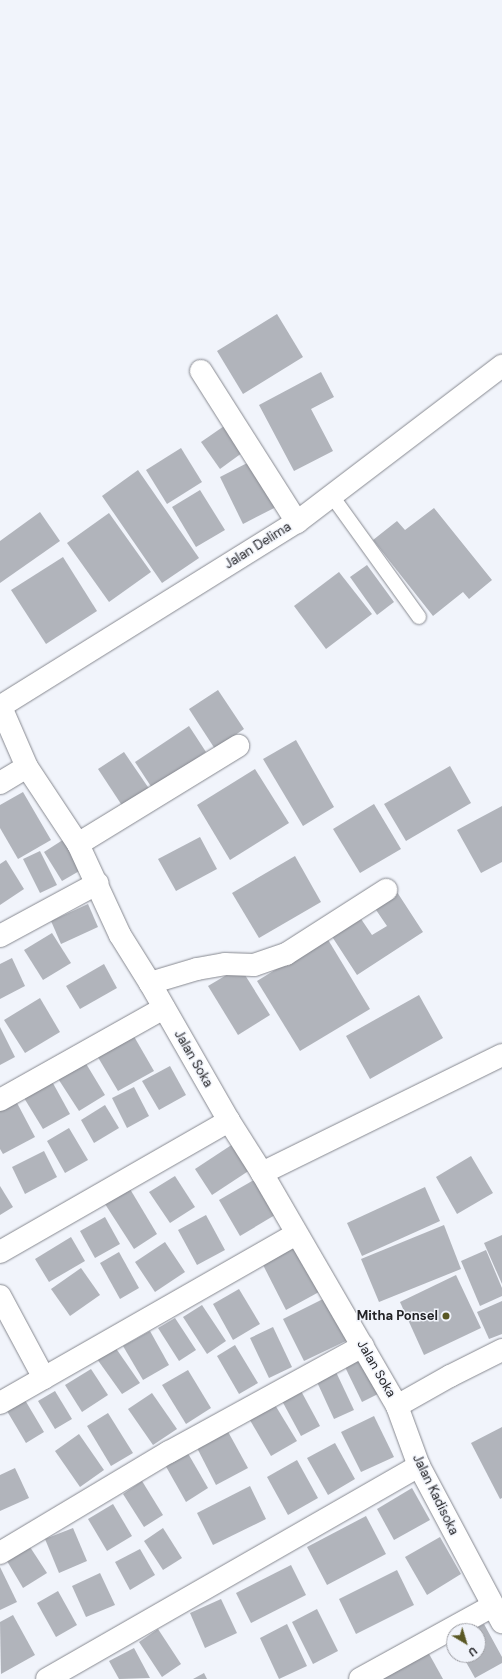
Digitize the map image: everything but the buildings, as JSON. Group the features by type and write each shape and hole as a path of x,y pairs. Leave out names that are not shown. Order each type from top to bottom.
{"street":[{"name":"Jalan Delima","path":"0,706 297,522 502,366"},
{"path":"200,371 297,522"},
{"name":"Jalan Soka","path":"0,706 27,767 78,844 98,883 120,935 150,983 229,1121 262,1173 397,1406"},
{"path":"78,844 238,746"},
{"path":"0,783 27,767"},
{"path":"0,936 98,883"},
{"path":"150,983 197,969 225,964 254,964 286,954 386,890"},
{"path":"0,1100 164,1008"},
{"path":"262,1173 502,1055"},
{"path":"0,1252 229,1121"},
{"path":"0,1403 296,1234"},
{"path":"0,1296 44,1378"},
{"path":"0,1553 169,1452 363,1346"},
{"path":"397,1406 450,1376 502,1350"},
{"name":"Jalan Kadisoka","path":"397,1406 419,1466 497,1614"},
{"path":"47,1679 419,1466"},
{"path":"360,1679 497,1614"}],"lane":[{"path":"332,496 419,617"}],"place":[{"name":"Mitha Ponsel","path":"446,1316"}]}
